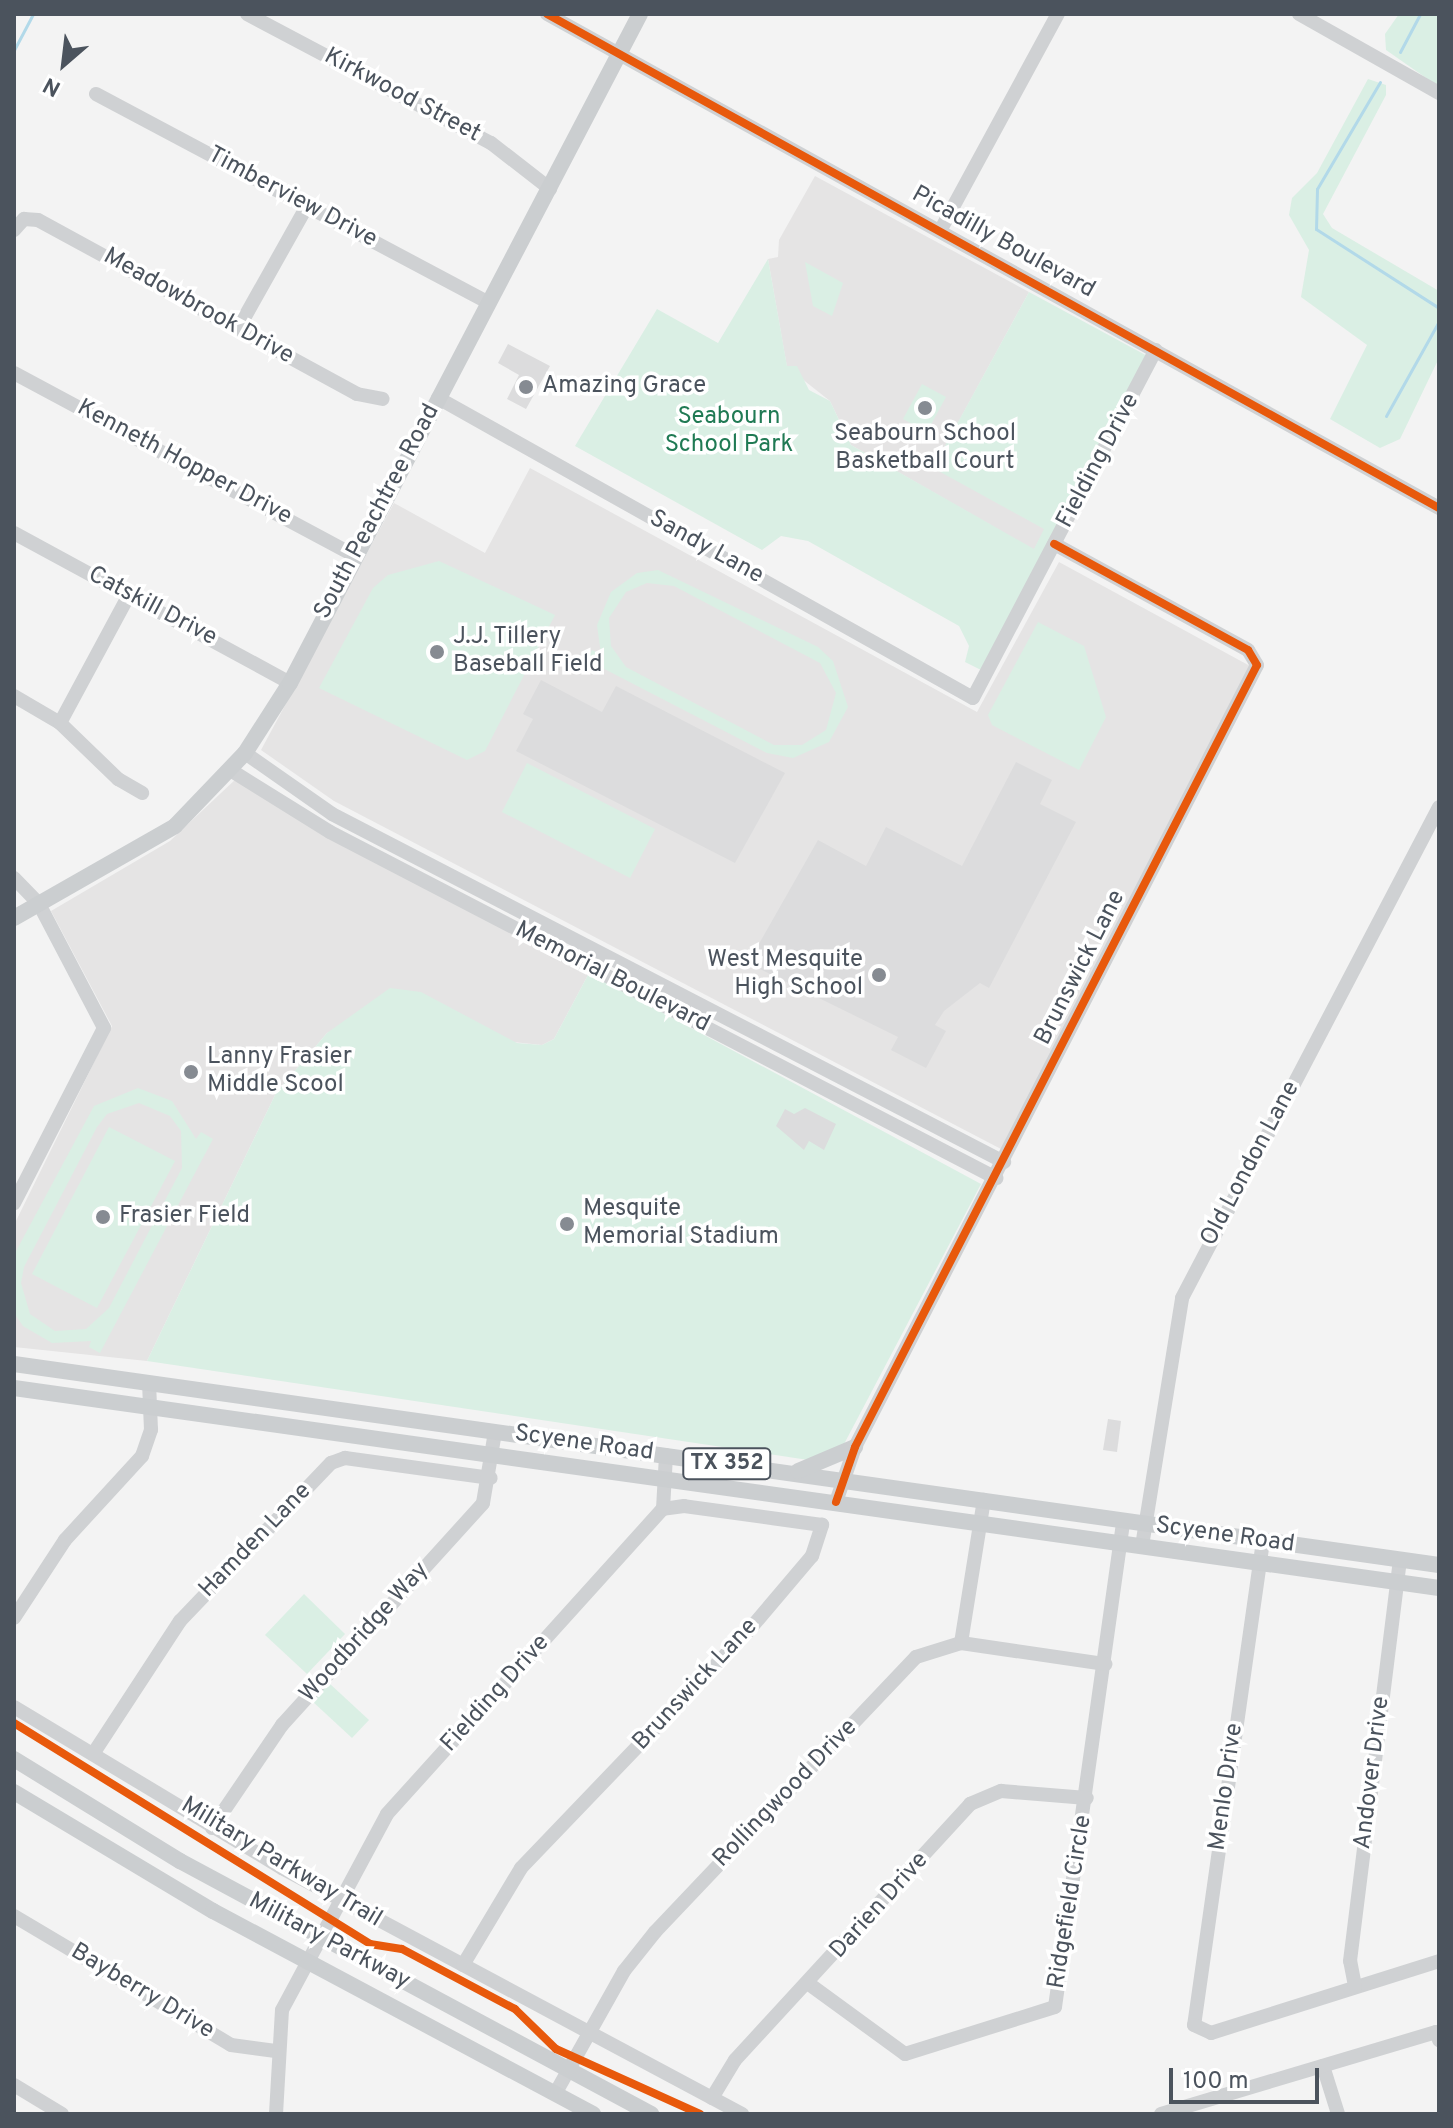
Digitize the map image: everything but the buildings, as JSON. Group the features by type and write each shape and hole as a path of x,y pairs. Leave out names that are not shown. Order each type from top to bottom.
{"main road":[{"name":"South Peachtree Road","path":"14,918 175,826 232,771 245,753 290,683 354,555 640,14"},
{"name":"Scyene Road","path":"14,1364 1439,1565"},
{"name":"Scyene Road","path":"14,1388 981,1522 1260,1566 1439,1588"},
{"path":"792,1472 855,1447"},
{"name":"Military Parkway","path":"14,1759 320,1938 651,2114"},
{"name":"Military Parkway","path":"14,1792 307,1962 593,2114"}],"street":[{"name":"Kirkwood Street","path":"247,14 491,143 550,189"},
{"name":"Picadilly Boulevard","path":"547,14 1439,508"},
{"path":"940,231 1058,14"},
{"path":"1299,14 1439,93"},
{"name":"Timberview Drive","path":"96,94 489,303"},
{"path":"238,329 307,206"},
{"name":"Meadowbrook Drive","path":"15,229 38,220 357,394 383,399"},
{"name":"Fielding Drive","path":"973,698 1156,350"},
{"name":"Kenneth Hopper Drive","path":"14,373 354,555"},
{"name":"Sandy Lane","path":"438,398 973,698"},
{"name":"Catskill Drive","path":"14,533 290,683"},
{"name":"Brunswick Lane","path":"836,1502 840,1480 855,1447 996,1178 1257,665 1248,650 1054,544"},
{"path":"60,723 129,595"},
{"path":"14,696 60,723 118,779 142,793"},
{"name":"Memorial Boulevard","path":"245,753 332,814 1004,1162"},
{"name":"Memorial Boulevard","path":"232,771 330,832 996,1178"},
{"name":"Old London Lane","path":"1142,1546 1182,1298 1439,807"},
{"path":"14,878 39,904 104,1028 14,1203"},
{"path":"14,1618 65,1540 142,1456 153,1407 149,1383"},
{"name":"Woodbridge Way","path":"212,1828 282,1725 483,1503 491,1478 495,1432"},
{"path":"663,1509 662,1478 666,1455"},
{"name":"Hamden Lane","path":"93,1754 180,1621 331,1463 345,1458 491,1478"},
{"path":"984,1500 961,1643 1105,1664"},
{"name":"Brunswick Lane","path":"463,1965 521,1868 750,1629 812,1556 822,1525 684,1506 663,1509"},
{"name":"Fielding Drive","path":"276,2114 276,2051 282,2010 400,1795 663,1509"},
{"name":"Ridgefield Circle","path":"809,1984 905,2054 1055,2007 1087,1798 1123,1522"},
{"name":"Menlo Drive","path":"1263,1541 1194,2013 1200,2031 1236,2026 1355,1986"},
{"name":"Andover Drive","path":"1355,1986 1350,1961 1400,1560"},
{"name":"Rollingwood Drive","path":"555,2094 589,2032 655,1932 916,1657 961,1643"},
{"name":"Military Parkway","path":"14,1707 212,1828 742,2114"},
{"name":"Darien Drive","path":"712,2098 735,2060 986,1793 1087,1798"},
{"name":"Bayberry Drive","path":"14,1916 231,2045 276,2051"},
{"path":"1355,1986 1439,1961"},
{"path":"1161,2114 1438,2036"},
{"path":"1323,2066 1338,2114"},
{"path":"14,2085 62,2114"}],"shaded area":[{"path":"815,176 1029,292 934,467 1045,529 1034,550 851,445 830,401 787,367 768,259 778,257 779,240"},
{"name":"West Mesquite High School","path":"530,468 977,712 1059,562 1250,666 1001,1149 334,801 261,750 394,503 485,553"},
{"name":"Lanny Frasier Middle Scool","path":"238,777 589,973 554,1039 542,1045 343,1025 327,1033 276,1093 147,1361 14,1347 14,1225 112,1026 51,911 170,841"}],"green space":[{"path":"1399,14 1439,14 1439,87 1386,50 1385,34"},
{"path":"1368,79 1386,85 1386,95 1323,214 1332,228 1439,291 1439,358 1400,439 1380,448 1330,419 1367,345 1301,297 1309,250 1289,215 1292,198 1317,173"},
{"name":"Seabourn School Park","path":"768,259 787,366 797,366 809,390 830,401 851,445 1034,549 1044,529 933,468 1029,292 1151,358 981,670 965,662 969,646 959,626 808,541 781,536 762,550 575,446 657,309 718,343"},
{"path":"805,262 843,283 832,316 813,306"},
{"name":"Seabourn School Basketball Court","path":"922,384 946,397 927,432 903,419"},
{"name":"J.J. Tillery Baseball Field","path":"439,561 555,615 485,751 467,760 319,688 373,588 388,575"},
{"path":"658,570 818,647 833,661 848,707 829,742 793,758 767,753 587,660 592,650 601,654 597,625 611,592 637,573","holes":["647,583 674,586 820,663 836,693 826,730 802,745 774,745 626,667 611,646 609,618 626,592"]},
{"path":"1038,622 1084,646 1106,717 1079,770 992,725 988,715"},
{"path":"527,763 655,829 630,878 502,812"},
{"name":"Mesquite Memorial Stadium","path":"589,973 981,1184 843,1446 815,1461 147,1361 276,1093 327,1033 390,988 421,992 517,1043 542,1045 554,1039"},
{"path":"138,1088 172,1101 196,1139 201,1132 213,1139 100,1353 89,1347 91,1341 52,1343 23,1326 14,1313 14,1255 94,1106","holes":["139,1103 170,1116 181,1131 182,1168 109,1308 86,1329 55,1331 30,1314 21,1283 24,1267 97,1127 107,1114"]},
{"name":"Frasier Field","path":"109,1127 175,1161 97,1308 32,1274"},
{"path":"304,1594 345,1634 307,1674 265,1635"},
{"path":"329,1683 369,1720 352,1738 312,1701"}],"waterway":[{"path":"14,50 33,14"},
{"path":"1400,52 1420,14"},
{"path":"1380,82 1317,189 1316,229 1439,308"},
{"path":"1386,416 1439,321"}],"cycle path":[{"path":"547,14 1439,508"},
{"path":"836,1502 855,1447 1257,665 1248,650 1054,544"},
{"name":"Military Parkway Trail","path":"14,1723 370,1944 402,1949 515,2009 556,2049 700,2114"}],"place":[{"name":"Amazing Grace","path":"526,387"},
{"name":"Seabourn School Basketball Court","path":"925,408"},
{"name":"J.J. Tillery Baseball Field","path":"437,652"},
{"name":"West Mesquite High School","path":"879,975"},
{"name":"Lanny Frasier Middle Scool","path":"191,1072"},
{"name":"Frasier Field","path":"103,1217"},
{"name":"Mesquite Memorial Stadium","path":"567,1224"}]}
